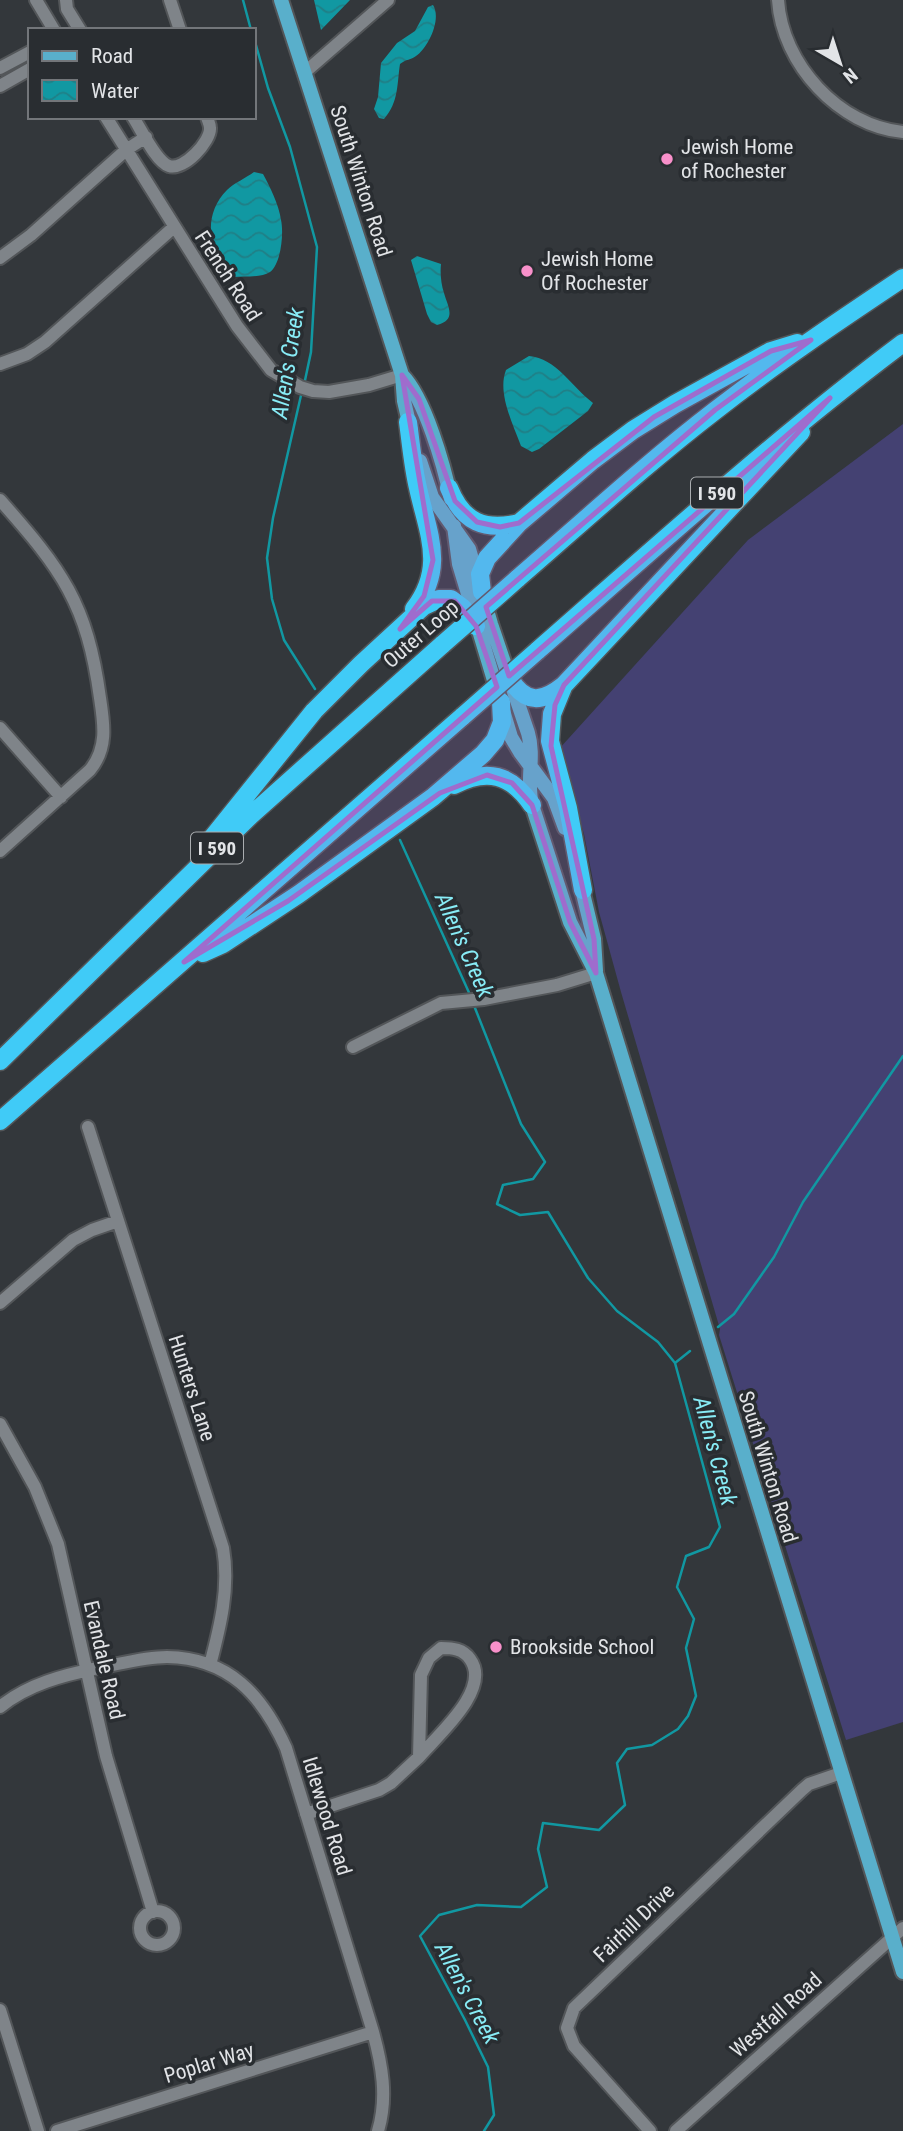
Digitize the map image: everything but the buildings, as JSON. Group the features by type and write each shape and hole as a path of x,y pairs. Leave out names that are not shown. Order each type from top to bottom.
{"highway":[{"name":"Outer Loop","path":"0,1061 279,790 618,491 715,410 811,340 903,278"},
{"path":"482,592 480,577 484,562 519,523 593,460 654,417 771,351 811,340"},
{"name":"I 590","path":"0,1121 747,467 830,398 903,343"},
{"path":"510,679 521,693 534,698 548,697 564,685 783,454 830,398"},
{"path":"400,629 424,596 433,561 431,537 416,481 408,422"},
{"path":"449,488 461,509 477,522 496,527 519,523"},
{"path":"188,876 205,846 303,725 348,677 424,606 442,598 451,599 476,626"},
{"path":"564,685 552,714 550,741 566,801 583,890"},
{"path":"433,797 491,745 502,725 501,702"},
{"path":"184,961 223,944 433,797 463,780 487,775 512,783 532,805"}],"main road":[{"name":"South Winton Road","path":"281,0 402,375 402,392 408,422 430,494 469,550 530,739 529,789 532,805 570,922 596,973 841,1773 898,1933 903,1972"},
{"name":"South Winton Road","path":"402,375 413,388 421,405 449,488 458,560 513,740 556,802 583,890 594,939 596,973"}],"street":[{"path":"36,0 53,28"},
{"path":"66,0 76,28"},
{"path":"170,0 179,28"},
{"path":"304,73 388,0"},
{"path":"778,0 787,41 820,90 836,106 861,121 883,129 903,132"},
{"path":"0,68 28,53"},
{"path":"0,86 28,70"},
{"name":"French Road","path":"107,119 237,326 271,370 300,387 321,392 347,390 402,375"},
{"path":"134,119 160,161 169,167 178,167 194,156 208,135 210,129 208,119"},
{"path":"0,258 31,235 126,150 146,137"},
{"path":"0,364 27,354 44,342 174,227"},
{"path":"0,500 36,541 67,584 87,629 96,665 104,723 101,753 90,770 0,851"},
{"path":"0,727 61,797"},
{"path":"353,1047 442,1003 485,999 557,985 596,973"},
{"name":"Hunters Lane","path":"88,1127 223,1548 226,1572 223,1607 210,1665"},
{"path":"0,1303 73,1240 118,1221"},
{"name":"Evandale Road","path":"0,1424 35,1487 58,1545 106,1756 153,1912"},
{"path":"306,1814 379,1790 391,1783 419,1757 471,1696 477,1682 476,1667 466,1653 455,1648 441,1648 429,1658 421,1675 419,1757"},
{"name":"Idlewood Road","path":"0,1707 35,1685 85,1671 159,1657 182,1658 210,1665 243,1683 267,1711 286,1748 373,2032 382,2065 383,2093 378,2131"},
{"name":"Fairhill Drive","path":"650,2131 574,2046 568,2028 574,2008 802,1790 809,1784 841,1773"},
{"name":"Westfall Road","path":"676,2131 898,1933"},
{"path":"0,2010 6,2051 38,2131"},
{"name":"Poplar Way","path":"57,2131 373,2032"}],"highlighted area":[{"path":"811,340 715,410 486,607 509,676 830,398 564,685 555,705 551,746 594,939 596,973 570,922 532,805 512,783 487,775 440,793 288,901 184,962 497,687 476,626 455,601 432,601 400,629 424,596 433,560 402,375 419,399 455,501 477,522 500,527 519,523 654,417 771,351"}],"shaded area":[{"path":"903,424 903,1722 846,1740 719,1335 720,1329 599,912 584,834 559,749 748,540"}],"water":[{"path":"314,0 350,0 321,30"},
{"path":"433,5 436,18 429,40 421,52 400,64 392,106 384,119 379,118 374,109 378,97 381,63 397,43 415,31 428,7"},
{"path":"254,172 263,174 276,202 282,226 281,248 277,262 270,272 257,276 233,277 218,257 211,235 211,223 219,200 227,190"},
{"path":"417,256 441,264 441,282 450,312 443,323 437,325 431,322 427,314 411,260"},
{"path":"529,356 539,358 556,368 593,403 588,411 532,452 521,446 507,408 503,388 506,370"}],"waterway":[{"name":"Allen's Creek","path":"243,0 250,28"},
{"name":"Allen's Creek","path":"256,45 268,88 290,147 317,247 311,352 304,385"},
{"name":"Allen's Creek","path":"302,391 273,518 267,558 272,599 284,640 315,689"},
{"name":"Allen's Creek","path":"400,840 471,997"},
{"name":"Allen's Creek","path":"473,1003 521,1124 545,1162 533,1179 503,1185 497,1204 520,1215 548,1212 588,1278 617,1311 658,1342 675,1363 720,1527 709,1547 686,1556 677,1587 694,1619 686,1648 696,1696 688,1716 678,1729 652,1745 627,1749 617,1763 625,1805 599,1830 543,1823 538,1849 547,1887 521,1907 477,1905 439,1915 420,1936 488,2067 494,2115 484,2131"},
{"path":"718,1327 734,1314 774,1257 803,1202 903,1056"},
{"path":"675,1363 690,1351"}],"place":[{"name":"Jewish Home of Rochester","path":"667,159"},
{"name":"Jewish Home Of Rochester","path":"527,271"},
{"name":"Brookside School","path":"496,1647"}]}
